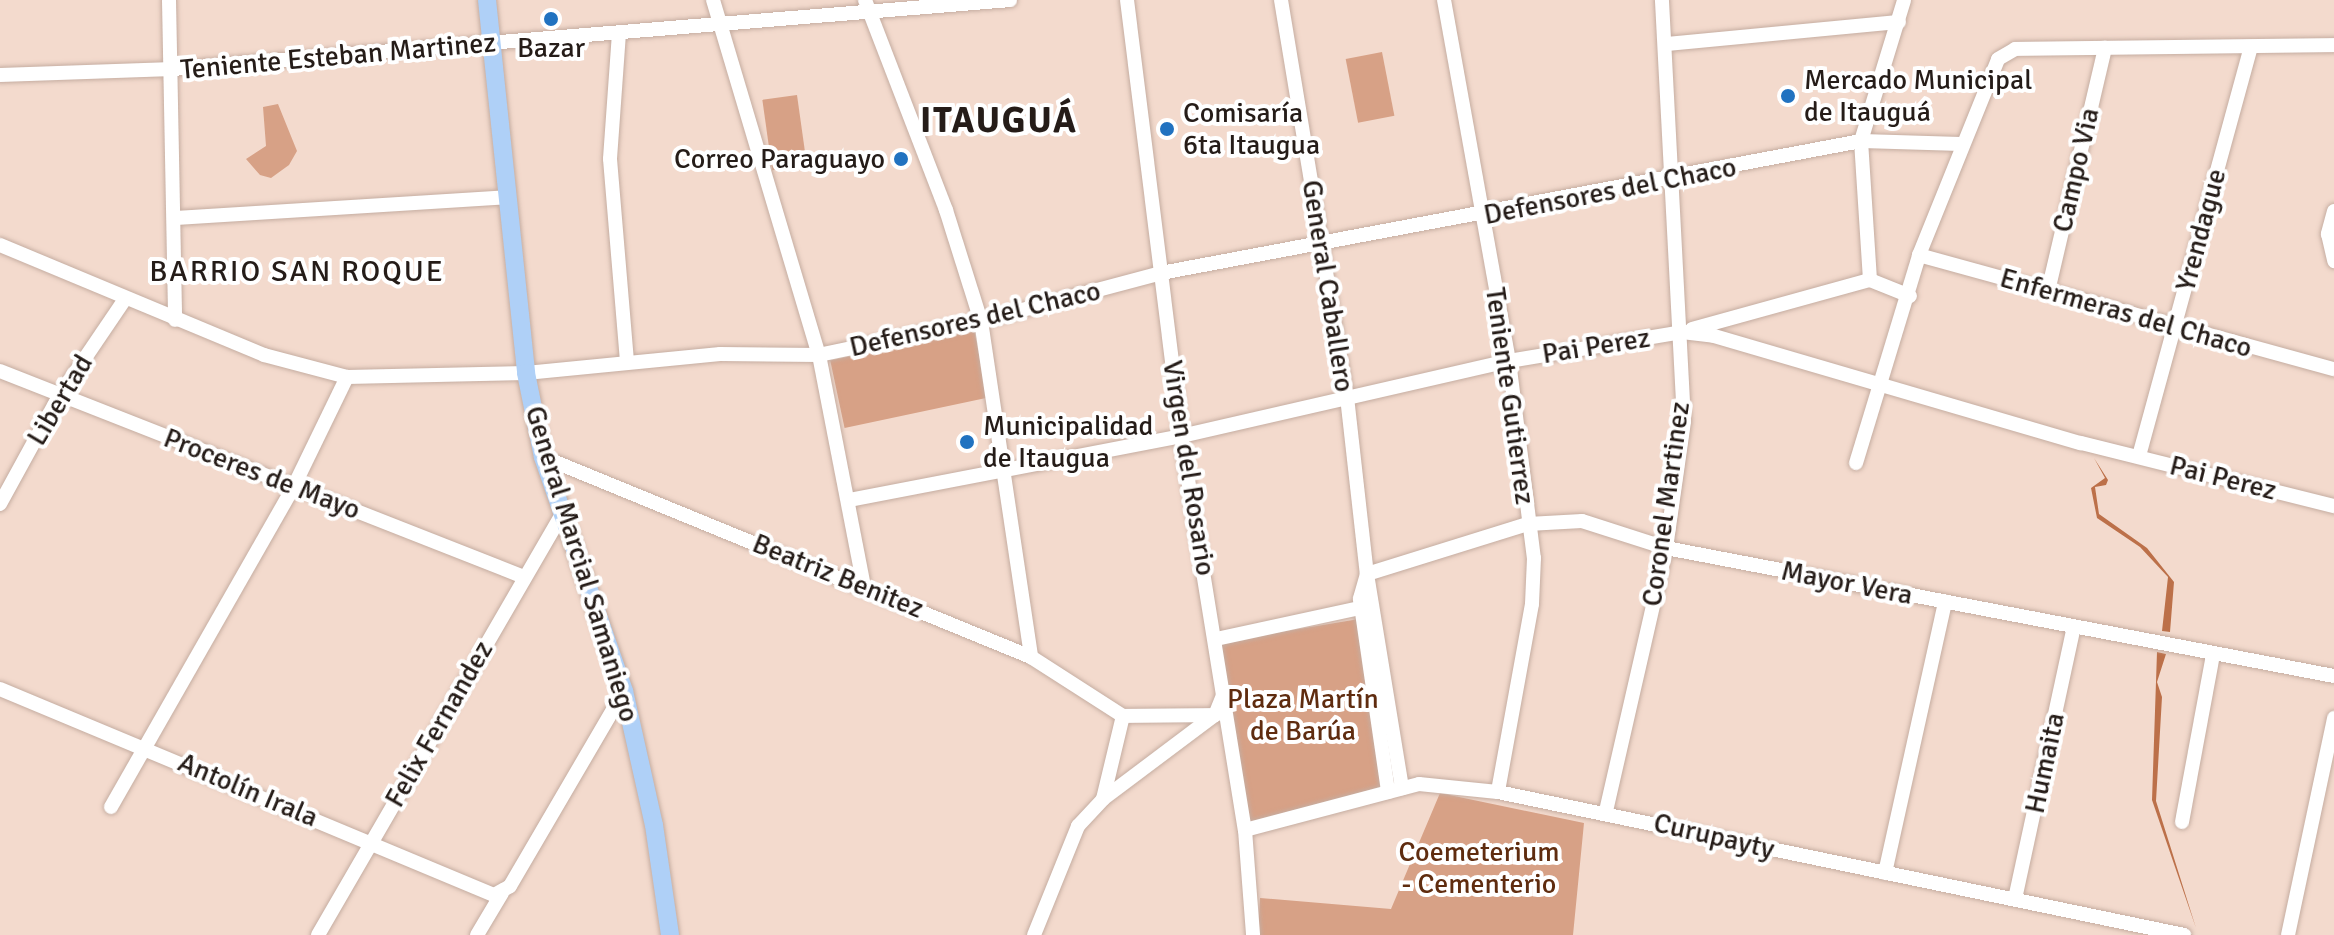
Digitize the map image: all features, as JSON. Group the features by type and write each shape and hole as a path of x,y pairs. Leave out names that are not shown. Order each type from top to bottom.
{"main road":[{"name":"General Marcial Samaniego","path":"487,0 526,373 543,457 624,691 654,825 670,935"}],"street":[{"path":"169,0 173,69 175,320"},
{"path":"713,0 717,23 819,355 864,586"},
{"name":"Teniente Esteban Martinez","path":"0,75 173,69 619,33 866,6 1010,0"},
{"name":"Virgen del Rosario","path":"1127,0 1181,436 1245,830 1253,935"},
{"name":"General Caballero","path":"1281,0 1347,397 1368,602 1395,790"},
{"name":"Teniente Gutierrez","path":"1444,0 1509,361 1534,558 1532,604 1498,792"},
{"name":"Coronel Martinez","path":"1606,811 1666,548 1684,421 1682,332 1662,0"},
{"path":"1870,280 1861,141 1904,0"},
{"path":"866,6 946,210 981,321 1031,657"},
{"path":"1666,44 1899,22"},
{"path":"619,33 610,159 627,362"},
{"path":"1856,463 1910,296 1919,255 1991,69 2008,52 2334,45"},
{"name":"Campo Via","path":"2048,291 2105,48"},
{"name":"Yrendague","path":"2139,456 2250,49"},
{"name":"Defensores del Chaco","path":"0,245 264,355 347,377 526,373 769,352 819,355 981,321 1161,273 1671,180 1861,141 1962,144"},
{"path":"175,218 507,197"},
{"path":"2334,211 2328,234 2334,261"},
{"name":"Enfermeras del Chaco","path":"1919,255 2175,328 2334,369"},
{"path":"1682,332 1870,280 1910,296"},
{"name":"Libertad","path":"0,504 58,398 125,299"},
{"name":"Pai Perez","path":"849,500 1181,436 1509,361 1682,332 1714,336 2102,449 2334,506"},
{"name":"Proceres de Mayo","path":"0,371 58,398 295,484 524,577"},
{"path":"111,807 295,484 347,377"},
{"name":"Beatriz Benitez","path":"543,457 1031,657 1123,716"},
{"name":"Felix Fernandez","path":"318,935 561,515"},
{"name":"Mayor Vera","path":"1367,574 1528,524 1582,521 1666,548 2334,676"},
{"path":"1215,635 1368,602"},
{"path":"1885,873 1945,602"},
{"name":"Humaita","path":"2015,899 2074,627"},
{"path":"2182,822 2213,654"},
{"name":"Antolín Irala","path":"0,689 498,894"},
{"path":"477,935 498,894 624,691"},
{"path":"1034,935 1078,826 1103,799 1215,715 1224,693"},
{"path":"1103,799 1123,716 1215,715"},
{"path":"2288,935 2334,718"},
{"name":"Curupayty","path":"1245,830 1419,784 1498,792 1606,811 2183,935"}],"green space":[{"path":"1382,52 1394,116 1358,123 1346,59"},
{"path":"797,95 807,165 772,170 762,100"},
{"path":"278,104 297,151 289,165 271,178 260,175 246,159 266,146 263,107"},
{"path":"974,330 988,397 845,428 830,361"},
{"name":"Plaza Martín de Barúa","path":"1359,619 1382,786 1247,828 1221,642"},
{"name":"Coemeterium - Cementerio","path":"1440,793 1584,823 1573,935 1258,935 1260,898 1391,909"}],"shaded area":[{"path":"2094,458 2108,480 2106,485 2095,487 2099,514 2147,548 2174,582 2170,632 2162,631 2168,577 2140,547 2097,518 2091,488 2105,478"},
{"path":"2157,652 2166,654 2157,682 2162,697 2156,801 2196,928 2152,800"}],"place":[{"name":"Bazar","path":"551,19"},
{"name":"Mercado Municipal de Itauguá","path":"1788,96"},
{"name":"Comisaría 6ta Itaugua","path":"1167,129"},
{"name":"Correo Paraguayo","path":"901,159"},
{"name":"Municipalidad de Itaugua","path":"967,442"}],"district":[{"name":"ITAUGUÁ","path":"999,121"},
{"name":"BARRIO SAN ROQUE","path":"297,272"}]}
